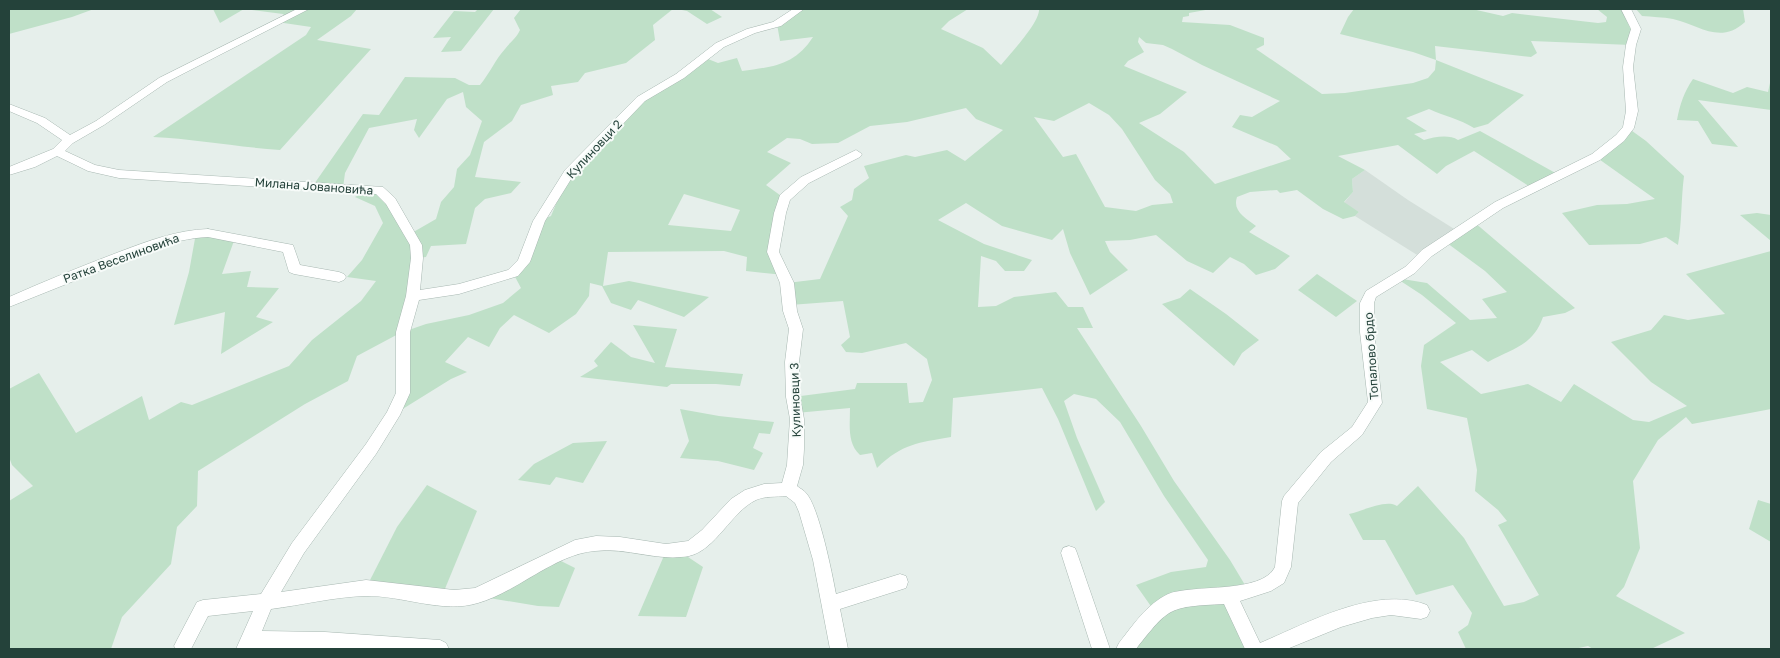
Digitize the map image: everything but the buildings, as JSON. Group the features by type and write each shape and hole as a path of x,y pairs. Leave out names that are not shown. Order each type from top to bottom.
{"street":[{"path":"9,171 31,164 57,152 69,140 100,123 163,80 304,9"},
{"name":"Кулиновци 2","path":"413,296 459,289 513,273 524,262 539,221 554,195 584,156 601,141 641,98 680,76 720,45 751,31 777,24 800,9"},
{"name":"Топалово брдо","path":"1125,649 1155,612 1172,601 1229,596 1264,585 1278,578 1283,567 1290,501 1326,457 1357,431 1375,403 1368,332 1367,303 1371,294 1410,270 1427,253 1499,205 1596,157 1620,138 1628,128 1632,111 1628,67 1631,45 1636,29 1626,9"},
{"path":"9,107 34,115 58,129 69,140"},
{"name":"Милана Јовановића","path":"57,152 92,168 119,174 379,190 391,201 416,245 417,258 413,296 403,332 403,393 393,415 371,449 298,548 266,602 248,644 325,640 440,649"},
{"name":"Кулиновци 3","path":"788,489 795,465 797,419 793,396 792,362 796,329 790,311 787,283 773,252 780,213 784,198 805,180 856,154"},
{"name":"Ратка Веселиновића","path":"9,302 100,264 175,236 196,233 208,233 288,248 292,254 294,269 339,277"},
{"path":"183,646 203,608 266,602 366,588 454,598 477,596 575,548 596,543 620,544 666,551 691,548 708,535 737,504 750,495 764,491 788,489 801,498 807,512 821,560 839,649"},
{"path":"1069,553 1101,649"},
{"path":"830,604 900,582"},
{"path":"1229,596 1254,649"},
{"path":"1266,649 1369,610 1404,607 1421,611"}],"shaded area":[{"path":"1365,170 1459,232 1422,258 1355,216 1359,212 1344,203 1353,192 1352,179"}],"green space":[{"path":"9,9 94,9 9,34"},
{"path":"213,9 244,9 220,23"},
{"path":"253,9 357,9 351,16 317,40 371,49 280,150 153,137 306,35 311,27 277,22 286,18 283,14"},
{"path":"478,9 494,9 461,51 441,52 451,37 433,38 454,11 475,12"},
{"path":"521,9 673,9 653,25 655,40 626,63 585,73 578,82 551,86 553,95 521,105 512,121 484,142 475,177 521,182 511,193 485,199 475,208 466,244 431,246 426,257 417,258 403,332 426,324 469,315 503,303 521,288 513,273 539,221 551,216 569,173 641,99 703,57 718,63 737,58 742,71 773,66 791,59 799,54 813,37 780,41 777,24 799,9 968,9 949,21 941,29 983,48 1001,65 1030,30 1039,9 1211,9 1189,13 1189,16 1183,17 1182,22 1230,25 1264,38 1264,45 1256,49 1322,94 1345,93 1413,83 1428,78 1435,70 1436,60 1524,95 1488,124 1474,128 1429,109 1406,118 1427,131 1414,134 1424,140 1446,137 1458,140 1480,131 1559,175 1532,188 1474,151 1446,166 1437,174 1398,145 1338,156 1365,170 1352,179 1353,192 1344,202 1359,212 1355,216 1343,219 1323,209 1297,190 1280,193 1277,190 1250,192 1237,197 1236,206 1238,210 1256,226 1249,232 1290,256 1275,269 1256,275 1244,264 1230,257 1213,273 1187,261 1156,235 1130,240 1105,241 1110,252 1128,270 1090,295 1070,253 1063,229 1052,240 1002,226 966,203 938,220 984,244 1032,260 1024,271 1005,271 996,261 981,256 978,307 996,306 1014,297 1056,292 1068,307 1083,307 1093,328 1077,328 1141,426 1174,481 1230,560 1248,590 1229,597 1254,649 1125,649 1155,612 1136,585 1171,572 1206,567 1208,560 1164,496 1120,422 1096,399 1074,394 1064,401 1077,438 1105,502 1096,511 1058,419 1042,388 953,398 951,437 911,445 895,453 877,468 872,453 860,455 853,445 850,433 850,408 796,413 793,397 855,389 857,383 907,383 909,403 923,402 932,380 927,359 906,343 862,353 846,352 841,345 850,337 843,301 790,305 787,283 820,279 848,216 840,207 852,200 854,189 869,178 864,166 906,155 915,157 947,150 965,161 1003,130 976,119 966,108 907,122 870,126 838,143 812,144 800,139 787,138 767,152 791,163 766,185 784,198 773,252 784,275 746,271 747,257 724,251 608,252 603,286 629,281 709,297 684,317 638,300 631,310 611,303 602,286 590,283 589,296 576,314 549,333 514,315 500,328 489,347 468,337 445,362 467,372 451,379 393,415 403,393 402,332 357,356 348,381 305,404 198,471 197,506 177,527 171,564 122,617 111,649 9,649 9,501 33,486 12,465 9,457 9,389 39,373 76,433 142,396 149,420 181,402 192,405 289,366 312,340 361,301 376,281 347,277 362,260 383,223 375,206 355,197 369,189 379,190 410,234 436,219 441,202 454,187 457,169 470,155 482,121 466,107 463,92 447,99 419,138 414,130 417,119 369,128 345,173 343,188 312,187 363,114 379,115 405,77 455,78 469,85 480,85 498,58 517,36 520,30 514,18","holes":["1139,37 1146,43 1163,45 1172,49 1280,101 1252,117 1240,115 1232,127 1277,146 1291,159 1215,184 1184,152 1139,123 1160,114 1187,92 1124,66 1128,61 1144,52 1138,42","1089,103 1109,115 1122,129 1155,180 1170,194 1173,203 1152,205 1136,211 1105,207 1076,154 1063,157 1034,117 1054,121","684,194 740,210 731,231 668,225"]},
{"path":"677,9 710,9 722,17 707,24 687,11"},
{"path":"1354,9 1472,9 1503,16 1512,13 1598,23 1606,22 1607,17 1597,9 1626,9 1636,29 1631,45 1531,41 1537,53 1531,57 1435,46 1436,60 1413,52 1340,34"},
{"path":"1636,9 1743,9 1745,22 1736,29 1718,33 1673,19 1642,16"},
{"path":"1771,78 1771,110 1698,100 1738,147 1712,144 1698,121 1677,120 1683,98 1693,79 1733,93 1747,87 1768,92"},
{"path":"1628,128 1646,141 1684,176 1678,245 1666,237 1640,244 1589,245 1562,213 1597,205 1627,204 1655,199 1596,157"},
{"path":"1757,213 1771,215 1771,241 1740,215"},
{"path":"1474,222 1575,308 1565,313 1543,317 1539,327 1528,340 1488,362 1472,350 1440,362 1481,394 1528,384 1561,402 1574,384 1633,420 1649,422 1687,406 1651,382 1611,342 1651,330 1664,315 1688,320 1725,314 1686,274 1771,251 1771,409 1692,424 1686,417 1658,440 1633,481 1640,548 1624,587 1616,596 1685,633 1651,649 1593,649 1588,646 1574,649 1466,649 1458,632 1468,625 1472,613 1453,585 1416,595 1385,540 1363,540 1349,514 1387,504 1397,506 1418,486 1464,538 1504,606 1524,602 1539,595 1498,525 1507,521 1498,510 1475,491 1477,470 1467,418 1427,409 1421,366 1424,345 1456,323 1422,295 1396,278 1427,283 1470,320 1497,318 1482,299 1507,292 1485,271 1447,243"},
{"path":"196,233 235,238 222,274 251,271 247,287 279,288 256,317 273,322 221,354 225,312 174,325 189,272"},
{"path":"1317,274 1357,301 1336,317 1298,290"},
{"path":"1190,289 1259,340 1242,353 1234,366 1162,304 1180,298"},
{"path":"633,325 677,329 665,367 743,374 740,386 671,384 667,387 580,377 598,366 594,361 611,342 631,357 655,363"},
{"path":"680,409 719,416 774,422 770,434 759,433 753,448 763,453 754,470 718,461 680,458 689,441"},
{"path":"607,441 583,483 556,477 550,485 518,480 534,464 573,443"},
{"path":"427,485 477,511 442,596 366,588 397,527"},
{"path":"1758,500 1771,504 1771,542 1749,529"},
{"path":"691,548 688,557 703,567 686,617 638,616 666,551"},
{"path":"553,557 575,568 559,607 538,606 477,596"}]}
